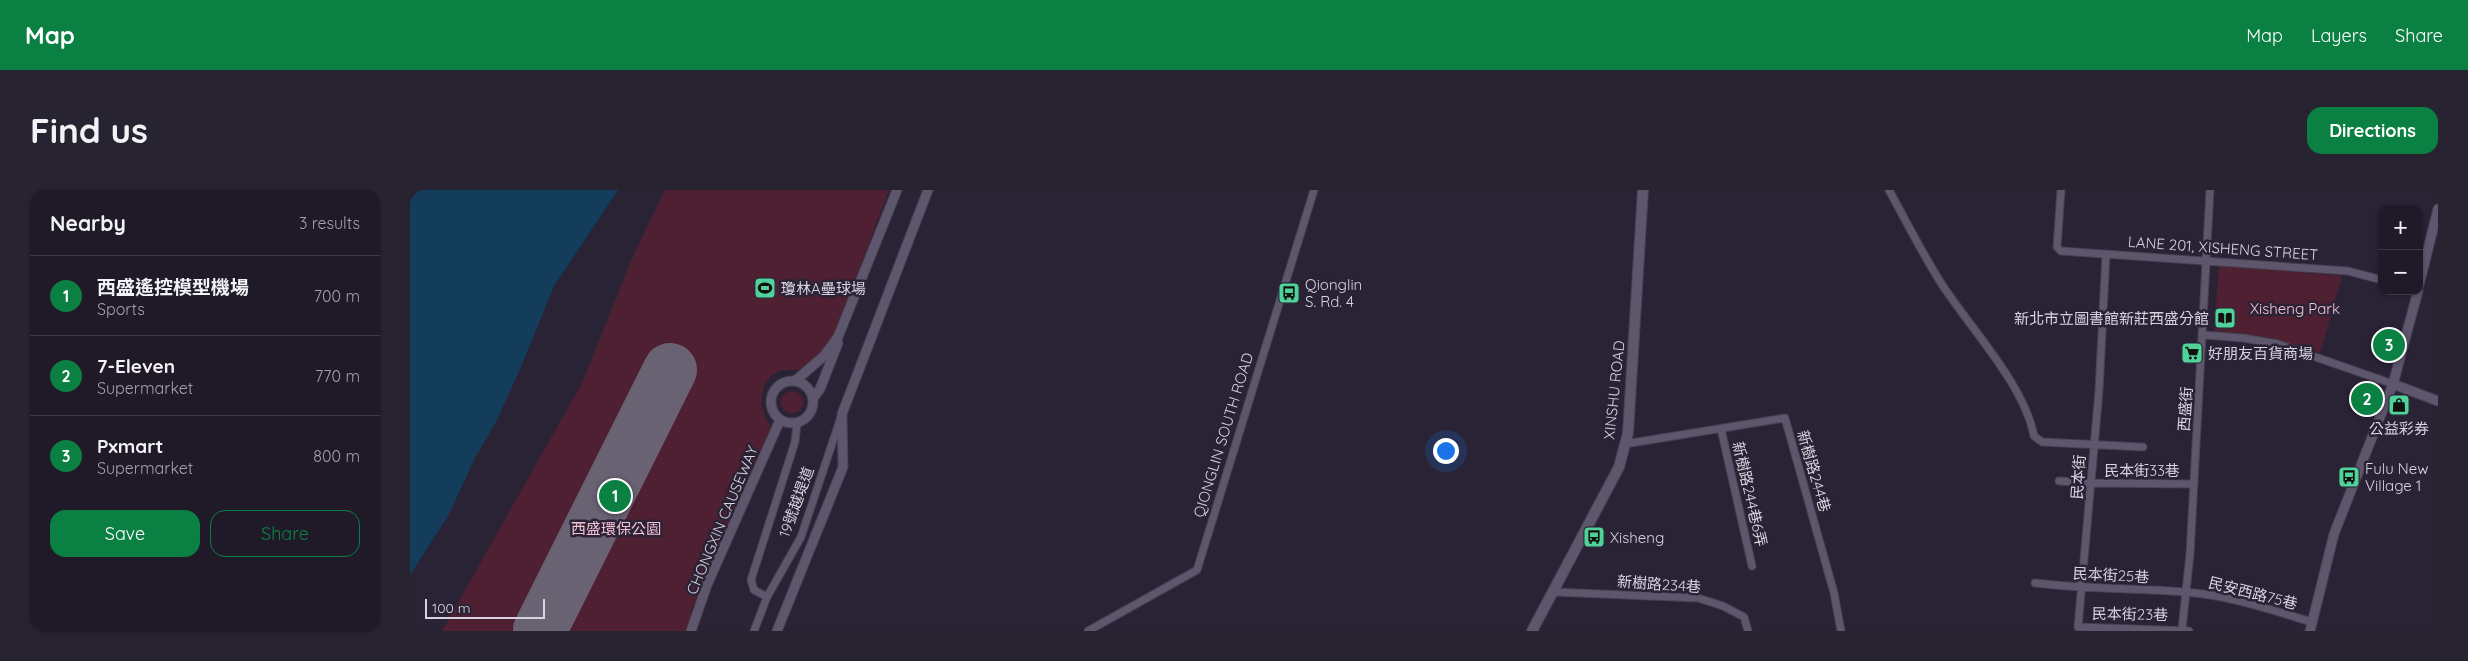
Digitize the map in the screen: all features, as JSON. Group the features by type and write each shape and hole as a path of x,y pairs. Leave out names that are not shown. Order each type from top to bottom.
{"main road":[{"name":"XINSHU ROAD","path":"1532,631 1619,467 1625,444 1632,384 1643,190"}],"street":[{"path":"814,397 803,384 787,381 773,391 771,407 780,420 797,423 810,414 814,397 820,389 836,350 838,338 897,190"},
{"path":"778,631 843,467 842,414 928,190"},
{"name":"QIONGLIN SOUTH ROAD","path":"1088,631 1197,570 1314,190"},
{"path":"1889,190 1941,283 2010,381 2032,425 2034,436 2042,442 2143,447"},
{"name":"LANE 201, XISHENG STREET","path":"2061,190 2057,247 2061,251 2348,271 2378,279"},
{"name":"西盛街","path":"2186,630 2186,592 2204,335 2210,190"},
{"path":"2423,269 2438,209"},
{"name":"民本街","path":"2078,627 2092,483 2106,254"},
{"path":"2311,627 2334,534 2393,384 2417,295"},
{"path":"2204,335 2243,338 2278,344 2438,400"},
{"path":"795,381 824,356 838,338"},
{"name":"19號越堤道","path":"754,631 767,596 800,537 842,414"},
{"name":"新樹路244巷","path":"1625,444 1785,418 1834,594 1841,631"},
{"name":"CHONGXIN CAUSEWAY","path":"691,631 707,585 780,420"},
{"name":"19號越堤道","path":"767,596 754,590 751,580 795,442 797,423"},
{"name":"新樹路244巷6弄","path":"1722,428 1752,566"},
{"name":"民本街33巷","path":"2059,481 2194,484"},
{"name":"民本街25巷","path":"2035,583 2082,589 2186,592"},
{"name":"新樹路234巷","path":"1553,592 1698,598 1723,606 1744,618 1748,631"},
{"name":"民安西路75巷","path":"2186,592 2250,604 2311,627"},
{"name":"民本街23巷","path":"2078,627 2186,630"}],"green space":[{"name":"西盛環保公園","path":"665,190 889,190 831,344 799,370 782,370 772,375 764,385 761,404 766,419 771,426 691,610 691,631 442,631 582,383 633,256"},
{"name":"Xisheng Park","path":"2219,265 2342,276 2320,353 2271,338 2214,331"},
{"path":"792,391 800,394 803,402 800,410 792,413 784,410 781,402 784,394"}],"water":[{"path":"410,190 618,190 554,286 497,420 475,458 448,516 410,575"}],"runway":[{"path":"540,630 670,370"}],"place":[{"name":"瓊林A壘球場","path":"765,288"},
{"name":"Qionglin S. Rd. 4","path":"1289,293"},
{"name":"新北市立圖書館新莊西盛分館","path":"2225,318"},
{"name":"Pxmart","path":"2389,345"},
{"name":"好朋友百貨商場","path":"2192,353"},
{"name":"7-Eleven","path":"2367,399"},
{"name":"公益彩券","path":"2399,405"},
{"name":"Fulu New Village 1","path":"2349,477"},
{"name":"西盛遙控模型機場","path":"615,496"},
{"name":"Xisheng","path":"1594,537"}]}
